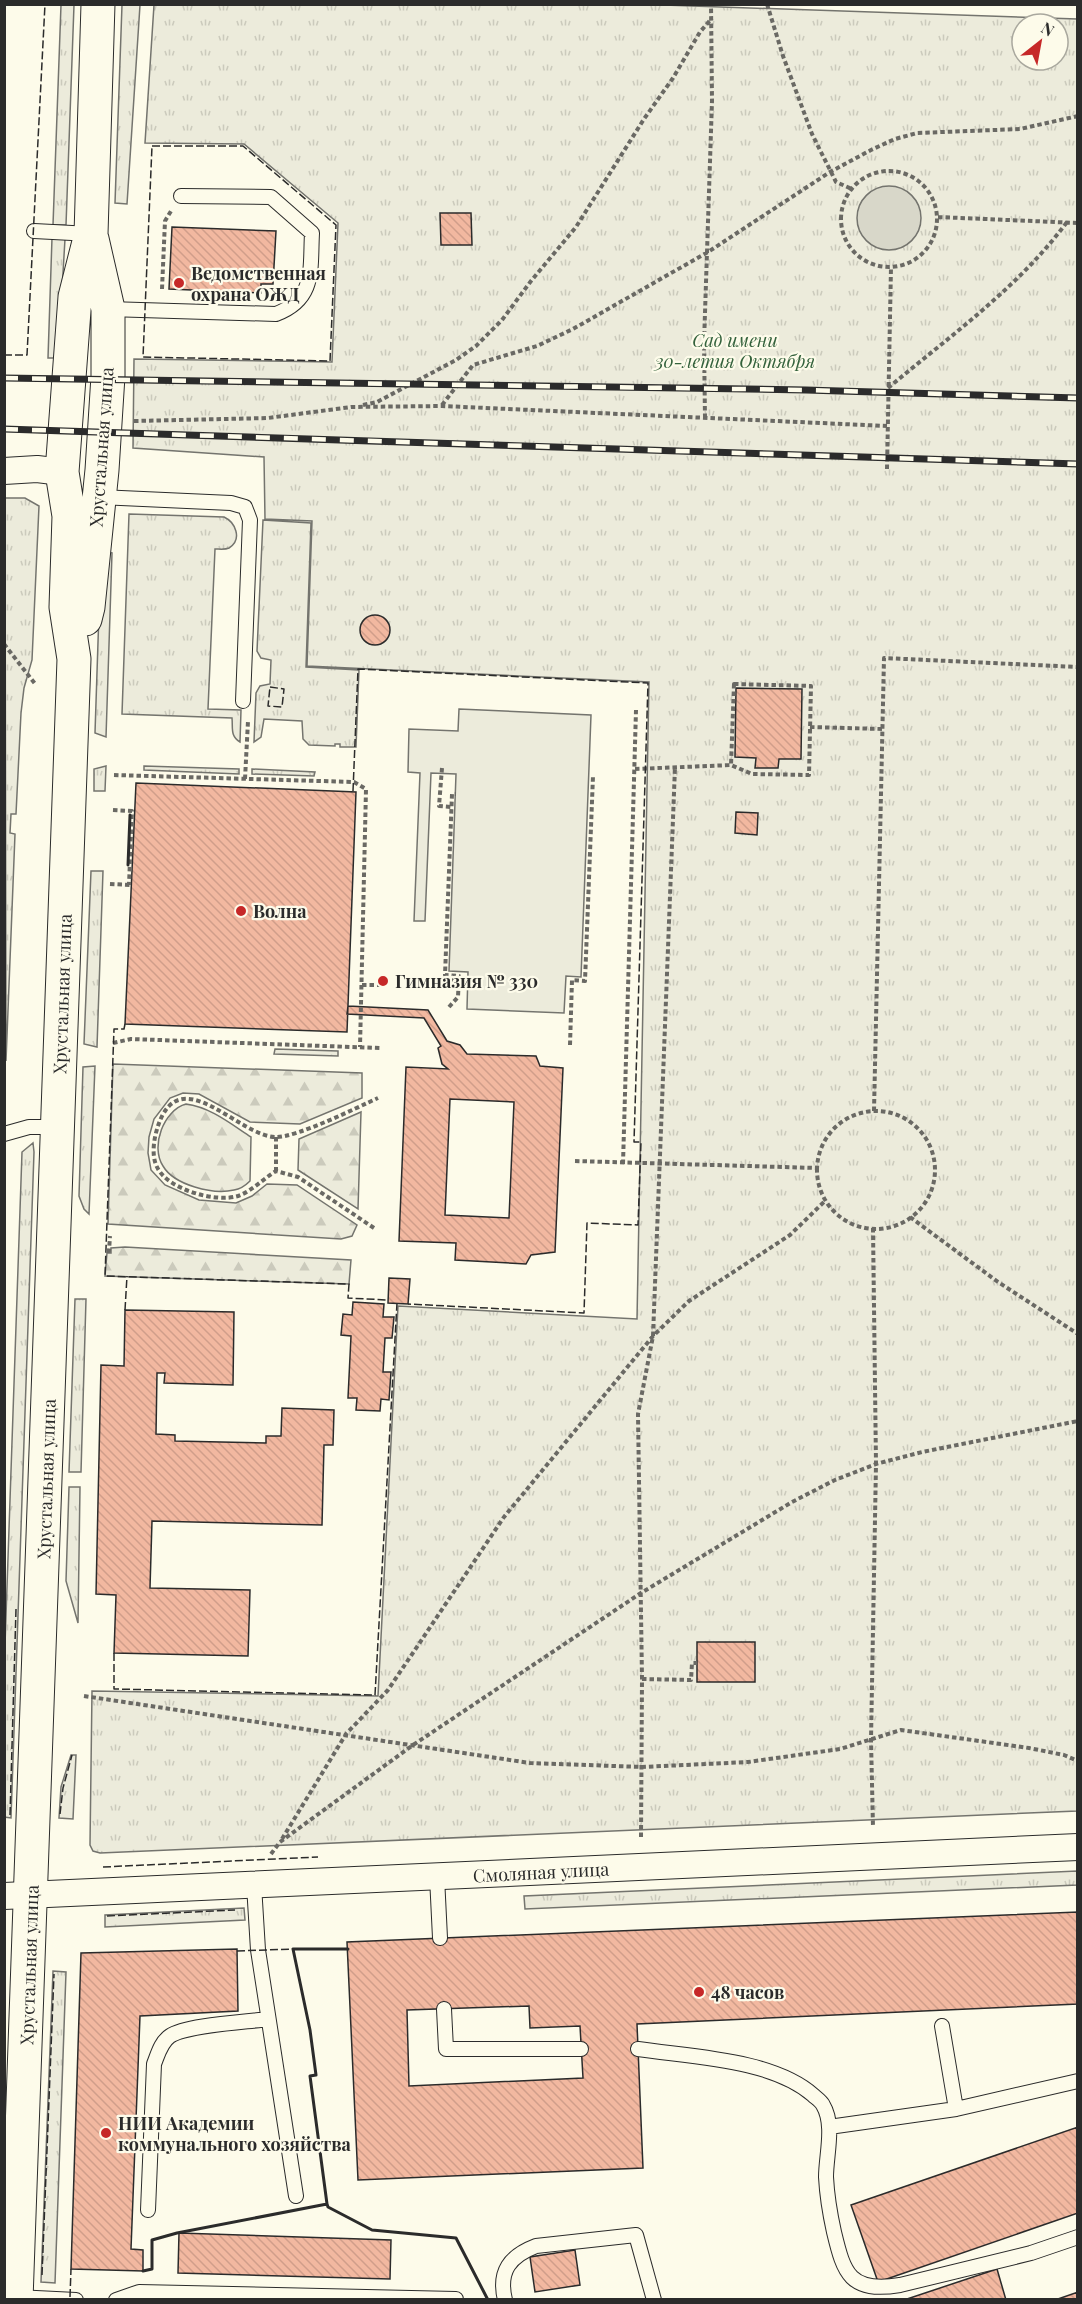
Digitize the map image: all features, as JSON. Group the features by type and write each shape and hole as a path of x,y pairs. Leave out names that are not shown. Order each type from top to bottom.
{"street":[{"name":"Хрустальная улица","path":"16,2298 18,1895 58,1127 74,659 66,607 69,516 62,472 75,297 91,234 98,4"},
{"name":"Хрустальная улица","path":"74,659 88,607 108,376 108,309 91,234"},
{"path":"4,471 37,469 62,472"},
{"name":"Смоляная улица","path":"18,1895 1077,1848"}],"lane":[{"path":"108,309 276,314 291,309 303,296 310,281 312,233 271,197 181,196"},
{"path":"33,231 91,234"},
{"path":"99,497 231,503 246,507 250,520 243,701"},
{"path":"4,1134 29,1127 58,1127"},
{"path":"437,1876 440,1938"},
{"path":"254,1885 258,1950 296,2196"},
{"path":"444,2009 446,2049 581,2049"},
{"path":"148,2210 154,2064 160,2047 170,2036 185,2030 268,2019"},
{"path":"942,2026 956,2109"},
{"path":"638,2049 762,2067 804,2087 823,2104 829,2127 826,2177 828,2203 842,2265 850,2278 866,2286 883,2288 900,2285 1031,2253 1077,2237"},
{"path":"829,2127 956,2109 1077,2082"},
{"path":"505,2300 503,2288 505,2275 510,2260 521,2252 536,2246 636,2235 654,2300"},
{"path":"116,2300 139,2292 456,2299"},
{"path":"16,2298 76,2300"}],"path":[{"path":"705,418 704,343 708,252 711,4"},
{"path":"767,4 812,134 836,182 852,189"},
{"path":"124,421 268,418 377,402 426,377 476,346 502,320 576,227 644,119 674,78 700,32 712,18"},
{"path":"441,406 473,365 537,346 564,333 708,252 830,172 879,146 918,133 1020,129 1077,116"},
{"path":"887,171 914,178 925,186 932,198 938,217 935,235 927,250 908,263 891,267 864,260 855,253 845,238 841,216 852,189 862,180 887,171"},
{"path":"161,310 165,221 181,196"},
{"path":"938,217 1077,223"},
{"path":"888,388 1022,276 1047,250 1067,222"},
{"path":"887,469 891,267"},
{"path":"351,407 441,406 887,426"},
{"path":"4,644 36,686"},
{"path":"874,1111 884,658 1076,667 1077,673"},
{"path":"635,769 731,765 752,774 809,775 811,686 734,684 731,765"},
{"path":"243,701 248,710 245,779"},
{"path":"623,1164 636,710"},
{"path":"810,727 882,729"},
{"path":"641,1837 642,1679 638,1414 653,1336 675,767"},
{"path":"442,768 439,806 451,807"},
{"path":"114,775 354,782 366,789 360,1047"},
{"path":"570,1045 572,980 585,981 593,776"},
{"path":"449,1007 458,998 459,976 445,975 451,807 452,794 456,794"},
{"path":"110,884 130,885 132,811 113,810"},
{"path":"362,985 382,985"},
{"path":"113,1043 131,1039 380,1048"},
{"path":"276,1171 248,1191 235,1197 218,1197 183,1189 168,1180 156,1166 154,1137 166,1110 175,1102 185,1099 198,1100 250,1129 276,1137 299,1131 378,1098"},
{"path":"874,1111 892,1113 908,1121 922,1133 931,1149 934,1166 933,1184 923,1205 910,1217 887,1227 873,1228 848,1221 836,1212 826,1200 819,1185 817,1168 820,1151 832,1130 851,1116 874,1111"},
{"path":"276,1137 276,1171"},
{"path":"575,1161 817,1168"},
{"path":"276,1171 298,1177 375,1228"},
{"path":"271,1854 346,1734 388,1690 504,1517 653,1336 689,1301 790,1235 826,1200"},
{"path":"910,1217 998,1282 1077,1334"},
{"path":"873,1228 876,1464 871,1740 873,1827"},
{"path":"107,1251 109,1251 110,1236"},
{"path":"280,1842 413,1745 641,1593 792,1502 834,1480 876,1464 922,1452 1077,1422"},
{"path":"642,1679 691,1680 692,1663 697,1663"},
{"path":"84,1696 530,1763 642,1767 748,1762 840,1749 901,1730 1029,1748 1064,1755 1077,1761"}],"green space":[{"name":"Сад имени 30-летия Октября","path":"635,4 1010,17 1010,72 1070,72 1070,19 1077,19 1077,1811 100,1853 93,1851 90,1845 92,1691 378,1696 398,1306 637,1319 649,682 307,666 312,521 265,519 264,457 133,448 134,359 332,362 338,223 244,144 145,143 154,5"},
{"path":"61,5 74,5 66,225 53,225"},
{"path":"122,5 140,5 127,204 115,203"},
{"path":"52,238 65,239 58,358 48,358"},
{"path":"5,498 25,498 39,506 32,660 24,688 21,713 16,814 11,814 10,833 15,834 6,1061"},
{"path":"129,514 224,517 236,531 236,540 233,544 227,549 215,549 208,709 241,710 240,742 233,734 232,718 122,714"},
{"path":"263,520 311,523 306,667 359,670 356,747 340,747 340,744 335,744 335,746 309,745 303,739 302,721 264,719 261,737 254,742 256,693 260,686 270,684 271,660 261,658 257,651"},
{"path":"106,552 112,553 106,737 95,733 100,582"},
{"path":"459,709 591,715 581,977 566,976 564,1013 467,1009 468,972 449,971 456,774 431,773 425,921 414,921 420,773 408,772 409,729 458,731"},
{"path":"106,766 105,791 94,791 94,769"},
{"path":"144,766 239,769 239,774 144,770"},
{"path":"252,769 315,772 314,776 252,774"},
{"path":"91,871 103,871 97,1047 84,1044"},
{"path":"275,1049 338,1051 338,1056 274,1054"},
{"path":"113,1064 362,1073 362,1098 300,1124 250,1122 199,1094 183,1093 170,1098 154,1119 148,1153 151,1170 165,1185 199,1200 236,1203 252,1196 267,1184 297,1185 357,1225 352,1236 341,1239 108,1224"},
{"path":"95,1066 89,1214 84,1209 79,1196 83,1067"},
{"path":"186,1104 212,1112 251,1137 250,1181 245,1185 225,1191 205,1190 185,1183 168,1173 159,1158 161,1130 171,1113"},
{"path":"361,1112 358,1209 298,1170 299,1139"},
{"path":"33,1143 11,1818 4,1817 5,1645 22,1152"},
{"path":"111,1248 351,1260 349,1284 105,1276 107,1253 111,1253"},
{"path":"75,1299 86,1299 81,1472 69,1472"},
{"path":"69,1487 80,1487 78,1623 66,1581"},
{"path":"71,1755 76,1755 73,1819 59,1818 61,1787"},
{"path":"1077,1871 1077,1885 525,1909 524,1896"},
{"path":"244,1908 245,1920 105,1927 105,1915"},
{"path":"53,1971 66,1972 55,2283 41,2282"}],"shaded area":[{"path":"883,186 895,186 912,195 919,206 921,218 919,230 912,241 895,250 883,250 871,245 862,236 857,224 857,212 862,200 871,191"}],"building":[{"path":"440,213 471,213 472,245 441,245"},
{"path":"172,227 276,231 273,284 261,284 261,293 169,289"},
{"path":"375,615 386,619 390,630 386,641 375,645 364,641 360,630 364,619"},
{"path":"736,688 802,689 801,759 779,759 778,768 755,768 756,758 735,757"},
{"name":"Волна","path":"136,783 356,792 347,1032 125,1024"},
{"path":"736,812 758,813 757,835 735,833"},
{"path":"348,1006 428,1010 447,1041 460,1045 467,1054 536,1056 540,1066 563,1068 555,1252 531,1255 526,1264 455,1260 456,1243 399,1241 406,1067 448,1069 442,1064 438,1048 441,1046 424,1018 347,1014","holes":["450,1099 514,1102 509,1218 445,1215"]},
{"path":"389,1278 410,1279 408,1304 388,1303"},
{"path":"353,1302 384,1304 383,1317 394,1317 392,1338 385,1338 383,1372 391,1372 389,1400 381,1399 380,1411 356,1410 357,1398 348,1398 351,1336 341,1335 343,1314 352,1315"},
{"path":"125,1310 234,1312 233,1385 164,1383 165,1373 157,1373 156,1434 175,1435 175,1441 266,1443 266,1436 281,1436 282,1408 334,1410 333,1445 324,1445 322,1525 152,1521 150,1588 250,1590 248,1656 114,1653 116,1595 96,1594 101,1365 124,1366"},
{"path":"697,1642 755,1642 755,1682 697,1682"},
{"path":"1078,1912 1078,2004 637,2024 643,2168 358,2180 347,1942","holes":["529,2006 530,2028 580,2026 583,2078 409,2086 407,2010"]},
{"name":"НИИ Академии коммунального хозяйства","path":"237,1949 238,2011 140,2016 131,2249 143,2250 143,2271 71,2269 81,1953"},
{"path":"1078,2127 1078,2213 878,2282 851,2205"},
{"path":"179,2233 391,2240 390,2279 178,2273"},
{"path":"575,2250 580,2285 535,2292 530,2257"},
{"path":"997,2269 1006,2300 904,2300"},
{"path":"1078,2292 1078,2300 1055,2300"}],"railway":[{"path":"4,378 806,390 1078,398"},
{"path":"4,429 1078,464"}],"fence":[{"path":"4,355 27,355 45,4"},
{"path":"152,146 243,146 336,225 330,361 143,357 152,146"},
{"path":"353,791 358,669 648,683 634,1142 641,1142 638,1225 587,1223 584,1313 408,1304"},
{"path":"270,687 284,689 282,707 268,706 270,687"},
{"path":"125,1024 124,1029 114,1029 105,1276 349,1284 348,1298 388,1300"},
{"path":"125,1310 127,1276"},
{"path":"114,1653 114,1689 375,1695 397,1303"},
{"path":"10,1815 16,1609"},
{"path":"60,1814 63,1788 72,1755"},
{"path":"103,1867 318,1857"},
{"path":"107,1916 235,1910"},
{"path":"237,1951 293,1949"},
{"path":"42,2275 54,1974"},
{"path":"70,2297 71,2269"}],"wall":[{"path":"128,865 130,815"},
{"path":"327,2204 310,2076 316,2075 310,2030 293,1949 348,1949"},
{"path":"143,2271 152,2269 152,2240 177,2233 327,2204 328,2207 372,2230 456,2238 488,2300"}],"place":[{"name":"Ведомственная охрана ОЖД","path":"179,283"},
{"name":"Волна","path":"241,911"},
{"name":"Гимназия № 330","path":"383,981"},
{"name":"48 часов","path":"699,1992"},
{"name":"НИИ Академии коммунального хозяйства","path":"106,2133"}]}
